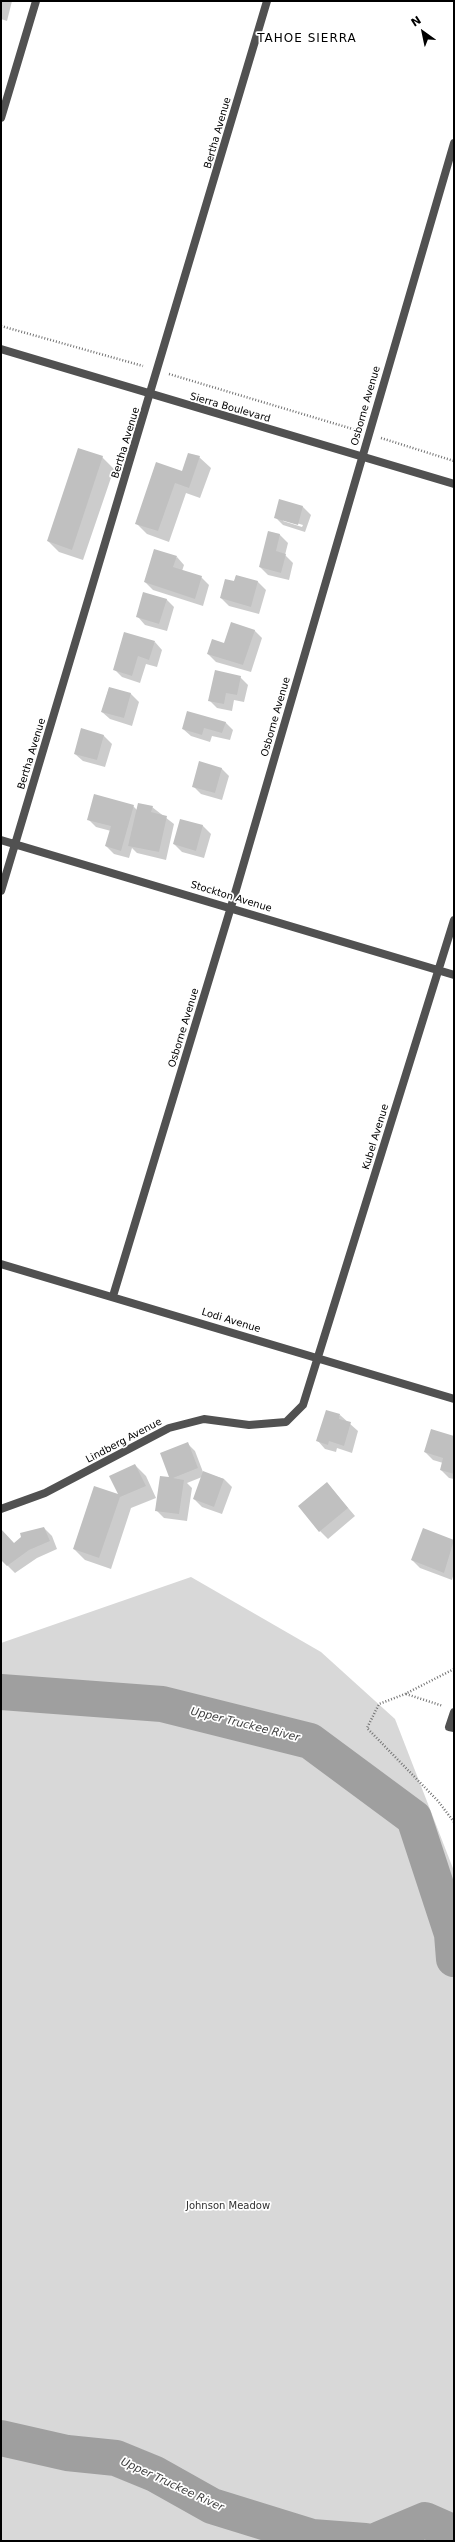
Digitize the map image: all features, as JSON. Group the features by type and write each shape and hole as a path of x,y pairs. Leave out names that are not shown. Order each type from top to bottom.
{"street":[{"path":"1,118 36,1"},
{"name":"Bertha Avenue","path":"1,891 151,395 267,1"},
{"name":"Osborne Avenue","path":"112,1296 231,907 454,143"},
{"name":"Sierra Boulevard","path":"1,349 151,395 454,484"},
{"name":"Stockton Avenue","path":"1,840 231,907 454,975"},
{"name":"Kubel Avenue","path":"317,1358 454,920"},
{"name":"Lodi Avenue","path":"1,1264 454,1399"},
{"name":"Lindberg Avenue","path":"1,1509 45,1493 169,1428 204,1418 249,1425 286,1422 303,1405 317,1358"},
{"path":"450,1710 452,1728"}],"path":[{"path":"1,326 158,370 454,461"},
{"path":"454,1669 405,1694 379,1704 367,1728 438,1801 454,1822"},
{"path":"405,1694 450,1710"}],"green space":[{"name":"Johnson Meadow","path":"191,1577 321,1652 395,1719 454,1871 454,2541 1,2541 1,1643"}],"building":[{"path":"78,448 103,456 72,550 47,541"},
{"path":"188,453 200,456 189,488 175,483 158,531 135,524 156,462 182,471"},
{"path":"279,499 303,506 298,525 274,518"},
{"path":"268,531 280,534 276,551 286,554 281,573 259,567"},
{"path":"154,549 177,556 173,567 202,576 195,599 144,582"},
{"path":"236,575 258,581 251,607 220,598 225,579 234,581"},
{"path":"143,592 167,599 159,624 136,617"},
{"path":"231,622 255,630 243,665 207,654 212,639 224,643"},
{"path":"124,632 155,641 149,660 138,656 132,676 113,670"},
{"path":"215,670 241,676 237,695 226,693 224,704 208,701"},
{"path":"109,687 131,693 124,718 101,712"},
{"path":"187,711 226,722 222,733 204,728 202,735 182,729"},
{"path":"81,728 104,735 97,760 74,754"},
{"path":"199,761 222,768 215,793 192,787"},
{"path":"94,794 134,805 121,851 105,846 111,826 87,820"},
{"path":"138,803 153,806 151,812 167,816 159,852 128,846"},
{"path":"180,819 203,825 196,851 173,844"},
{"path":"326,1410 340,1414 339,1419 351,1422 344,1446 329,1441 328,1445 316,1441"},
{"path":"431,1429 454,1436 454,1474 440,1470 443,1458 424,1452"},
{"path":"188,1442 198,1468 173,1478 184,1480 179,1514 155,1511 160,1476 169,1477 160,1453"},
{"path":"135,1464 146,1486 120,1497 99,1558 73,1549 94,1486 118,1494 109,1476"},
{"path":"203,1471 224,1479 214,1507 193,1499"},
{"path":"327,1482 348,1508 319,1532 298,1506"},
{"path":"44,1527 50,1541 29,1550 7,1566 1,1560 1,1529 14,1543 21,1537 20,1533"},
{"path":"423,1528 454,1540 444,1573 411,1560"}],"waterway":[{"name":"Upper Truckee River","path":"1,1692 162,1704 310,1741 414,1818 452,1934 454,1959"},
{"name":"Upper Truckee River","path":"1,2438 67,2453 116,2458 155,2474 212,2506 312,2537 365,2541"},
{"name":"Upper Truckee River","path":"375,2541 425,2520 450,2531 450,2541"}],"district":[{"name":"TAHOE SIERRA","path":"307,39"}]}
